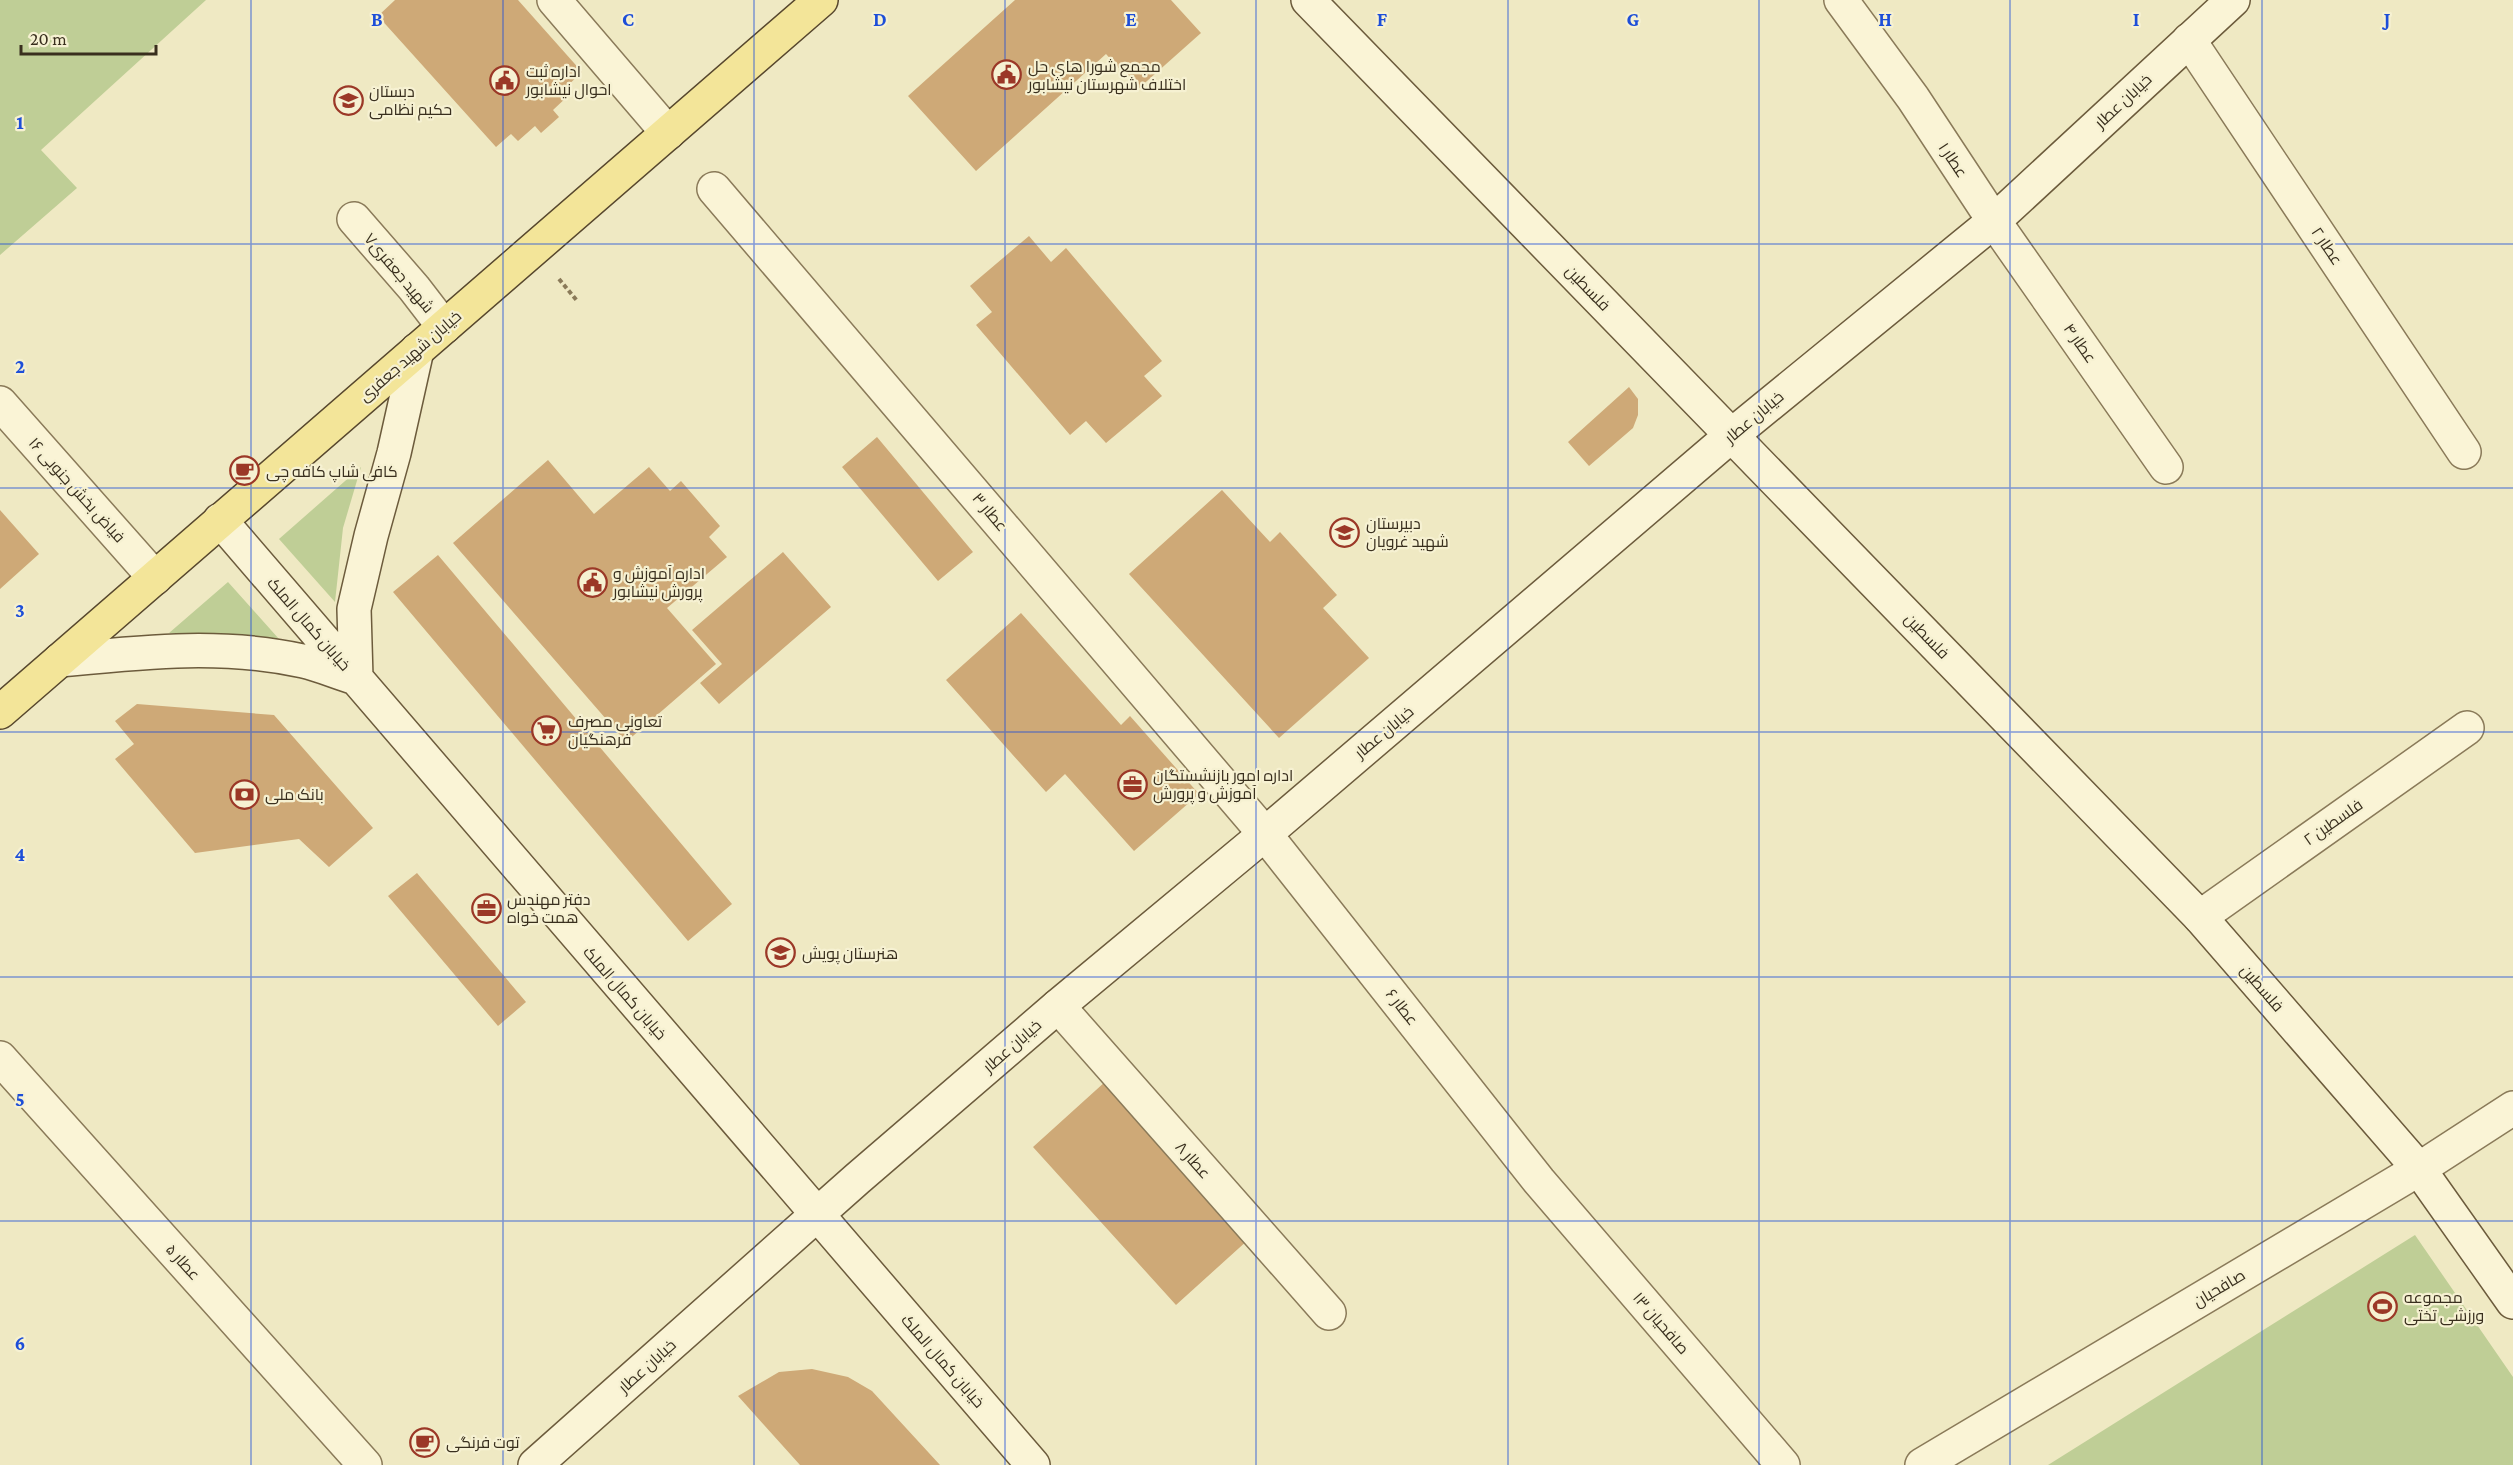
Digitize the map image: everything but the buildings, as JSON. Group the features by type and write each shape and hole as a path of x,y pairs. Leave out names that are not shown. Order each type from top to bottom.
{"main road":[{"name":"خیابان شهید جعفری","path":"0,712 821,0"}],"street":[{"path":"554,0 668,133"},
{"name":"فلسطین","path":"1308,0 2200,917 2419,1169 2513,1302"},
{"name":"عطار ۱","path":"1841,0 1913,98 1994,221"},
{"name":"خیابان عطار","path":"535,1465 761,1263 1058,1006 1265,834 1732,435 1994,221 2233,0"},
{"name":"عطار ۲","path":"2189,40 2464,452"},
{"name":"عطار ۳","path":"714,189 1265,834"},
{"name":"شهید جعفری۷","path":"354,219 414,288 444,327"},
{"name":"عطار ۴","path":"1994,221 2166,467"},
{"path":"60,660 164,649 234,651 304,661 356,678 354,609 394,453 417,350"},
{"name":"فیاض بخش جنوبی ۱۶","path":"0,403 155,578"},
{"name":"خیابان کمال الملک","path":"220,520 1033,1465"},
{"name":"فلسطین ۲","path":"2200,917 2467,728"},
{"name":"عطار ۶","path":"1265,834 1539,1181"},
{"name":"عطار ۸","path":"1058,1006 1329,1313"},
{"name":"عطار ۵","path":"0,1058 365,1465"},
{"name":"صافحیان","path":"1922,1465 2419,1169 2513,1108"},
{"name":"صافحیان ۱۳","path":"1539,1181 1783,1465"}],"green space":[{"path":"0,0 206,0 41,150 77,188 0,255"},
{"path":"361,467 343,528 335,602 279,539"},
{"path":"228,582 287,648 242,635 169,633"},
{"name":"مجموعه ورزشی تختی","path":"2415,1235 2513,1377 2513,1465 2048,1465"}],"place":[{"name":"مجمع شورا های حل اختلاف شهرستان نیشابور","path":"1007,75"},
{"name":"اداره ثبت احوال نیشابور","path":"505,80"},
{"name":"دبستان حکیم نظامی","path":"348,100"},
{"name":"کافی شاپ کافه چی","path":"245,471"},
{"name":"دبیرستان شهید غرویان","path":"1345,532"},
{"name":"اداره آموزش و پرورش نیشابور","path":"592,582"},
{"name":"تعاونی مصرف فرهنگیان","path":"547,730"},
{"name":"اداره امور بازنشستگان آموزش و پرورش","path":"1132,784"},
{"name":"بانک ملی","path":"244,794"},
{"name":"دفتر مهندس همت خواه","path":"486,908"},
{"name":"هنرستان پویش","path":"781,953"},
{"name":"مجموعه ورزشی تختی","path":"2383,1306"},
{"name":"توت فرنگی","path":"425,1442"}]}
